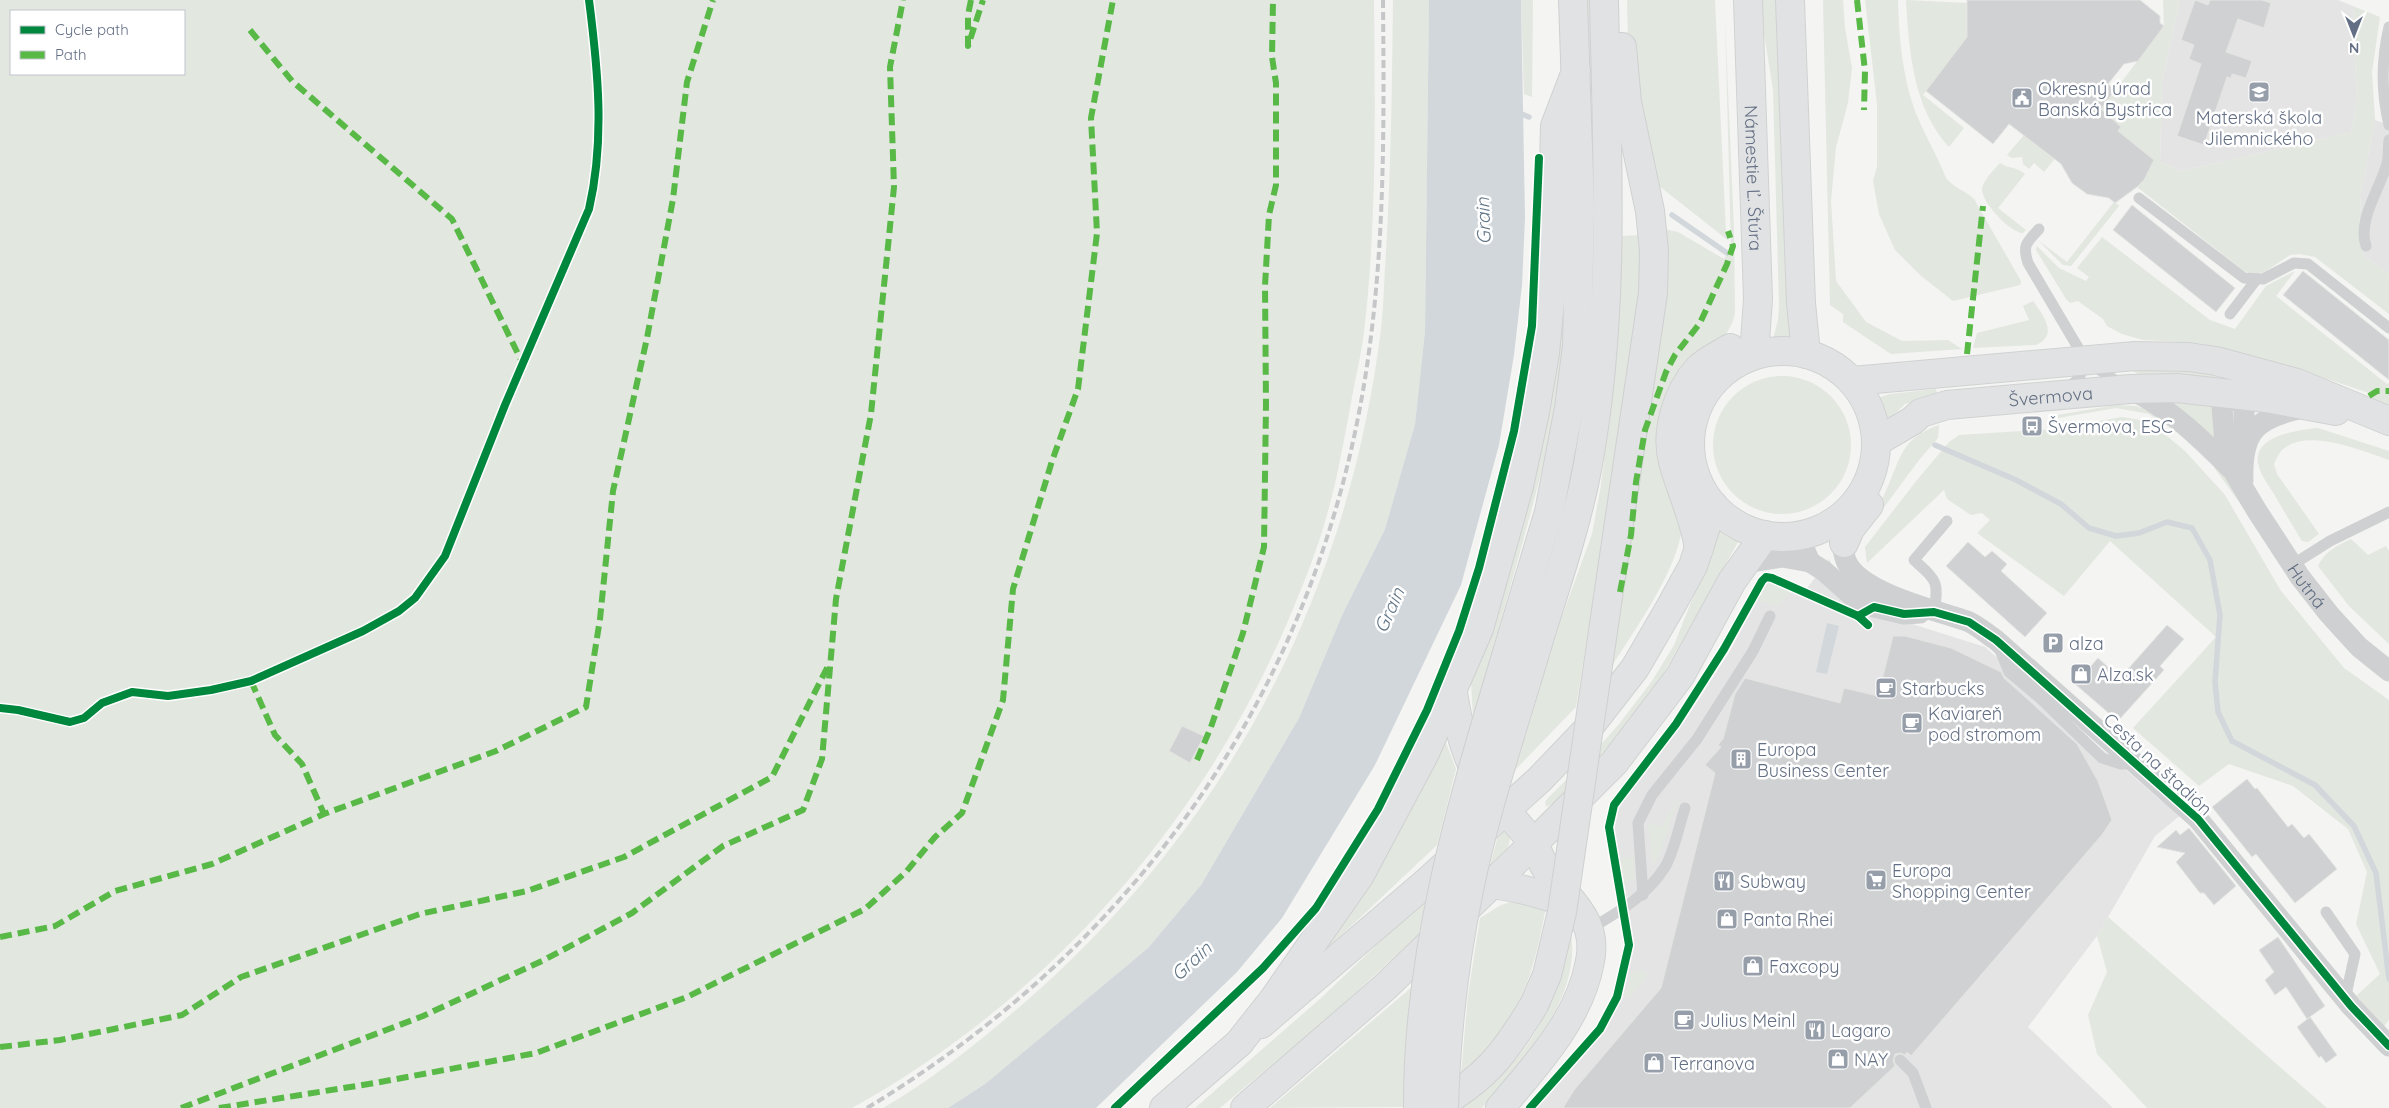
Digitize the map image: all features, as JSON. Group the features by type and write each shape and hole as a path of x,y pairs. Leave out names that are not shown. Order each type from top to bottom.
{"main road":[{"path":"1418,1108 1421,1032 1426,981 1437,914 1467,789 1549,512 1564,435 1577,346 1580,208 1573,0"},
{"path":"1444,1108 1447,1032 1469,890 1491,799 1538,643 1588,465 1604,349 1607,254 1604,0"},
{"path":"1434,1108 1461,1092 1491,1068 1514,1038 1534,1005 1549,967 1562,912 1652,293 1654,251 1650,211 1626,102 1620,0"},
{"name":"Námestie Ľ. Štúra","path":"1748,0 1757,316 1754,355"},
{"path":"1790,0 1802,320 1806,354"},
{"path":"1239,1043 1273,1000 1360,875 1425,753 1453,693 1479,629 1519,486 1535,412 1545,353 1551,291 1556,126 1576,70"},
{"path":"1699,551 1697,531 1672,459 1670,446 1672,422 1684,393 1699,369 1742,339 1757,316"},
{"path":"1802,320 1809,330 1835,351 1861,367 1899,377"},
{"path":"1785,351 1806,354 1828,362 1852,381 1886,436 1867,483 1842,530 1824,527 1798,535 1765,535 1740,526 1713,505 1704,492 1694,471 1689,444 1691,425 1697,407 1712,384 1732,365 1754,355 1785,351"},
{"name":"Švermova","path":"1852,381 2135,356 2189,357 2216,361 2297,382 2385,420"},
{"name":"Švermova","path":"1886,436 1930,408 2130,389 2177,388 2236,395 2311,406 2385,420"},
{"path":"1164,1108 1421,887 1539,780 1586,731 1635,668 1694,566 1713,505"},
{"path":"1245,1108 1384,988 1614,763 1680,676 1732,581 1765,535"},
{"path":"1453,693 1462,737 1471,762 1504,811 1533,844 1545,867 1584,919"},
{"path":"1500,1108 1548,1050 1575,1007 1591,961 1584,919 1585,792"},
{"path":"1492,884 1522,888 1551,896 1584,919"}],"street":[{"path":"2216,361 2231,378 2236,395 2244,408 2244,448 2239,480"},
{"path":"2236,395 2244,380 2262,372"},
{"name":"Hutná","path":"2130,389 2168,410 2188,426 2239,480"},
{"name":"Hutná","path":"2236,395 2222,407 2225,444 2239,480 2292,565 2329,614 2359,647 2389,672"},
{"path":"2244,448 2259,424 2276,414 2311,406"},
{"name":"Cesta na štadión","path":"1842,530 1847,562 1857,576 1880,590 1934,612 1969,622 1996,640 2178,800 2198,819 2345,999 2387,1044"},
{"path":"1798,535 1810,562"},
{"name":"Cesta na štadión","path":"1745,563 1782,557 1810,562 1824,571 1850,594 1874,607 1904,614 1934,612"}],"lane":[{"path":"2389,27 2382,75 2384,106 2389,126"},
{"path":"2366,246 2364,239 2366,224 2387,162 2389,140"},
{"path":"2139,198 2244,278 2256,280"},
{"path":"2039,229 2026,244 2026,257 2086,361 2105,376 2130,389"},
{"path":"2230,314 2256,280 2294,263 2308,264 2389,328"},
{"path":"2060,395 2079,378 2086,361"},
{"path":"2292,565 2330,541 2389,512"},
{"path":"1934,612 1936,597 1934,579 1914,560 1947,520"},
{"path":"1642,895 1638,823 1652,795 1697,739 1753,651 1770,616"},
{"path":"1584,919 1624,909 1642,895 1666,867 1685,808"},
{"path":"2326,912 2355,954 2345,999"},
{"path":"1900,1060 1913,1073 1926,1108"}],"shaded area":[{"path":"0,0 1374,0 1375,125 1373,208 1364,332 1335,484 1310,567 1288,621 1252,696 1211,768 1163,836 1110,900 1053,960 990,1015 923,1064 852,1108 0,1108"},
{"path":"1393,0 1429,0 1425,331 1415,424 1385,529 1343,613 1299,718 1201,885 1148,948 985,1084 948,1108 883,1108 920,1085 955,1059 1023,1004 1095,935 1160,862 1217,783 1266,701 1307,614 1340,522 1364,427 1381,329 1389,189"},
{"path":"1521,0 1533,0 1532,97 1524,94"},
{"path":"1586,0 1592,0 1594,137"},
{"path":"1627,0 1715,0 1726,233 1729,241 1654,182 1628,42"},
{"path":"1761,0 1778,0 1798,342 1772,343 1778,320 1779,305 1773,90 1764,34"},
{"path":"1823,0 1843,0 1845,28 1852,68 1848,103 1836,147 1831,201 1836,281 1866,322 1902,341 1948,340 1962,349 1891,354 1843,322 1843,314 1830,305"},
{"path":"1865,0 1898,0 1900,42 1904,70 1915,111 1946,178 1974,199 2021,281 2020,285 1953,301 1920,275 1895,250 1879,214 1873,181 1877,167 1877,104"},
{"path":"1906,0 1967,3 1967,37 1923,95 1964,128 1949,147 1937,132 1920,97 1911,59"},
{"path":"2163,0 2180,0 2162,82 2160,162 2182,171 2351,132 2357,102 2353,6 2380,17 2372,72 2375,120 2361,193 2359,235 2364,257 2389,273 2389,314 2315,257 2299,254 2290,255 2266,271 2255,275 2244,271 2137,187 2144,180 2154,160 2118,131 2121,127 2101,109 2164,26"},
{"name":"Materská škola Jilemnického","path":"2180,0 2338,0 2353,6 2357,102 2351,132 2182,171 2160,162 2162,82"},
{"path":"1725,20 1734,230 1735,313 1732,323 1721,340 1682,377 1681,534 1677,551 1661,587 1608,672 1664,229 1678,232 1724,259 1731,248"},
{"path":"2375,120 2389,125 2389,273 2364,257 2359,235 2361,193"},
{"path":"2024,135 2050,156 2057,156 2044,172 2034,163 2029,169 2023,164 2022,157 2012,158 2007,155"},
{"path":"2000,163 2025,174 1998,208 2026,230 2023,233 2017,232 1997,216 1983,194 1984,182"},
{"path":"2114,202 2119,206 2071,266 2063,265 2039,241 2067,262"},
{"path":"1643,235 1638,305 1597,586 1576,707 1515,770 1560,622 1592,534 1601,485 1617,353 1620,305 1619,236"},
{"path":"2102,237 2210,320 2235,329 2266,286 2295,271 2276,296 2387,384 2389,383 2389,407 2374,402 2369,393 2300,370 2198,343 2143,340 2122,334 2107,326 2103,319 2078,301 2070,303 2066,299 2036,250 2037,246 2059,268 2086,281 2089,277 2077,268"},
{"path":"1566,265 1564,357 1560,394 1527,527 1473,718 1471,682 1482,651"},
{"path":"2033,301 2047,324 2047,336 2043,341 2036,345 1973,348 1977,333 2029,320 2023,306"},
{"path":"2159,367 2208,372 2223,381 2143,377 2131,370"},
{"path":"1782,376 1808,381 1820,387 1831,396 1840,407 1846,419 1851,445 1846,471 1840,483 1831,494 1820,503 1808,509 1782,514 1756,509 1744,503 1733,494 1724,483 1718,471 1713,445 1718,419 1724,407 1733,396 1744,387 1756,381"},
{"path":"1936,389 1937,395 1905,404 1884,424 1874,399 1890,394"},
{"path":"2172,399 2212,405 2216,439 2170,403"},
{"path":"2116,405 2136,406 2151,411 2165,419 2233,485 2244,509 2213,466 2177,432 2149,414 2116,408 2058,418 2057,415"},
{"path":"2122,417 2140,420 2156,427 2185,451 2225,495 2281,591 2344,668 2389,700 2389,1020 2384,1026 2356,996 2380,974 2356,924 2367,872 2348,829 2293,786 2229,764 2199,786 2133,728 2216,637 2110,541 2064,596 1977,533 1990,520 1982,513 1971,515 1947,499 1944,490 1867,563 1865,547 1917,480 1949,442 1959,435 2054,429"},
{"path":"1939,425 1938,438 1919,460 1856,545 1861,532 1881,502 1902,453 1915,437"},
{"path":"2318,428 2389,451 2389,460 2350,447 2320,441 2293,443 2282,450 2274,464 2277,474 2319,534 2308,542 2302,541 2266,481 2259,467 2258,457 2261,448 2277,437 2288,433"},
{"path":"1713,520 1727,531 1741,537 1657,685 1602,758 1554,803 1546,807 1545,802 1549,797 1619,724 1652,681 1674,645 1708,560"},
{"path":"2351,539 2368,555 2386,546 2389,551 2389,644 2349,606 2318,566 2328,553"},
{"name":"Europa Shopping Center","path":"1829,559 1846,594 1884,615 1985,647 2159,799 2182,814 2155,836 2097,936 2028,1027 2113,1108 1535,1108 1602,1033 1622,999 1634,946 1614,828 1619,808 1631,788 1684,722 1730,651 1766,582 1769,581 1802,595"},
{"path":"1769,581 1792,591 1777,606 1756,600 1766,582"},
{"path":"1445,740 1456,769 1437,845 1327,947 1397,834 1426,782"},
{"path":"1678,799 1661,850 1653,867 1648,824 1662,826"},
{"path":"1504,830 1511,835 1508,847 1490,865 1499,832"},
{"path":"1633,857 1635,878 1623,885 1618,858"},
{"path":"1426,898 1419,934 1335,1012 1220,1108 1195,1108 1321,998"},
{"path":"1520,899 1546,907 1528,979 1510,1018 1497,1037 1461,1074 1468,995 1480,918 1501,905"},
{"path":"2108,917 2327,1108 2147,1108 2097,1054 2088,1015 2107,972 2097,936"},
{"path":"1570,929 1572,954 1568,979 1559,1003 1546,1026 1531,1049 1482,1108 1461,1108 1505,1071 1530,1041 1540,1025 1555,989"},
{"path":"1636,970 1646,972 1647,976 1630,998 1623,994 1630,980 1630,974"},
{"path":"1412,987 1406,1034 1403,1107 1270,1108"}],"water":[{"name":"Grain","path":"1429,0 1521,0 1525,218 1522,285 1514,355 1499,445 1461,585 1375,765 1282,918 1237,972 1096,1108 948,1108 985,1084 1148,948 1201,885 1299,718 1343,613 1385,529 1415,424 1425,331"},
{"path":"1827,623 1839,626 1827,674 1816,672"}],"building":[{"name":"Okresný úrad Banská Bystrica","path":"1967,0 2140,0 2160,16 2160,23 2164,26 2138,61 2124,64 2108,84 2115,90 2101,109 2121,127 2118,131 2154,160 2144,180 2137,187 2115,203 2109,198 2087,194 2072,183 2061,164 2009,124 1993,144 1926,91 1967,37"},
{"path":"2195,0 2208,5 2210,0 2262,0 2271,3 2264,28 2238,19 2226,52 2252,61 2246,78 2232,74 2231,78 2227,77 2204,145 2177,136 2201,64 2189,59 2194,45 2181,40"},
{"path":"2132,205 2235,288 2216,312 2113,230"},
{"path":"2303,271 2389,340 2389,380 2283,295"},
{"path":"1968,542 1985,557 1992,551 2007,564 2001,571 2047,613 2025,637 1946,566"},
{"path":"2167,625 2184,639 2160,666 2164,670 2118,721 2075,684 2098,658 2120,678"},
{"name":"Europa Shopping Center","path":"1893,636 1905,636 1951,648 2001,672 2004,678 2077,744 2098,781 2112,820 2101,836 1911,1056 1907,1052 1905,1055 1901,1053 1895,1054 1893,1061 1895,1066 1850,1108 1563,1108 1574,1090 1661,988 1715,773 1705,765 1721,747 1718,745 1723,739 1735,694 1745,678 1840,703 1844,688 1878,696"},
{"path":"1182,726 1204,736 1190,763 1169,751"},
{"path":"2247,779 2255,789 2257,788 2288,827 2292,824 2304,838 2309,834 2337,869 2295,903 2256,854 2252,857 2212,807"},
{"path":"2189,828 2236,886 2214,905 2204,893 2200,893 2176,862 2185,853 2157,847 2176,830 2180,835"},
{"path":"2278,937 2325,1006 2307,1019 2286,987 2275,995 2265,980 2274,972 2259,950"},
{"path":"2310,1017 2337,1055 2326,1063 2321,1056 2319,1058 2297,1027"}],"waterway":[{"path":"1517,112 1529,117"},
{"path":"1672,215 1727,253"},
{"path":"1935,445 2016,480 2061,504 2089,528 2116,536 2139,533 2167,522 2192,528 2210,560 2220,615 2215,682 2218,712 2232,741 2315,785 2354,826 2376,873 2389,979"}],"railway":[{"path":"867,1108 968,1040 1058,963 1139,878 1208,785 1266,685 1313,577 1348,464 1370,344 1381,215 1383,0"}],"marked path":[{"path":"0,937 55,926 115,891 212,864 324,814 496,751 586,707 600,619 613,491 647,338 673,199 687,82 713,0"},
{"path":"181,1108 423,1016 544,960 632,913 723,846 803,810 822,759 836,599 871,414 894,187 890,67 903,0"},
{"path":"971,0 968,15 968,46 983,0"},
{"path":"219,1108 375,1083 536,1053 687,997 865,909 906,872 935,837 962,813 1003,700 1013,589 1052,461 1078,389 1097,233 1091,118 1113,0"},
{"path":"1197,760 1211,727 1243,633 1264,547 1265,286 1269,215 1276,185 1276,83 1272,57 1273,0"},
{"path":"1857,0 1865,71 1864,110"},
{"path":"250,30 292,81 452,219 523,364"},
{"path":"1967,354 1983,206"},
{"path":"1620,592 1631,535 1636,482 1645,430 1666,372 1675,355 1700,323 1727,264 1733,246 1728,231"},
{"path":"2369,396 2377,391 2389,391"},
{"path":"0,1047 60,1040 182,1015 241,977 420,914 527,891 624,857 772,777 828,666"},
{"path":"251,681 275,735 302,764 324,814"}],"cycle path":[{"path":"0,708 18,710 70,722 84,718 102,703 132,692 168,696 211,690 251,681 363,631 399,611 415,598 445,556 505,405 589,209 594,183 598,131 597,79 589,0"},
{"path":"1115,1108 1263,968 1316,908 1378,809 1427,710 1459,631 1479,568 1514,431 1532,326 1539,158"},
{"path":"1530,1108 1600,1029 1617,997 1629,945 1609,827 1614,805 1676,724 1724,649 1762,581 1766,577 1772,578 1858,616 1868,625"},
{"path":"1858,616 1874,607 1904,614 1934,612 1969,622 1996,640 2198,819 2351,1006 2389,1046"}],"place":[{"name":"Materská škola Jilemnického","path":"2259,92"},
{"name":"Okresný úrad Banská Bystrica","path":"2022,98"},
{"name":"Švermova, ESC","path":"2032,426"},
{"name":"alza","path":"2053,643"},
{"name":"Alza.sk","path":"2081,674"},
{"name":"Starbucks","path":"1886,688"},
{"name":"Kaviareň pod stromom","path":"1912,723"},
{"name":"Europa Business Center","path":"1741,759"},
{"name":"Europa Shopping Center","path":"1876,880"},
{"name":"Subway","path":"1724,881"},
{"name":"Panta Rhei","path":"1727,919"},
{"name":"Faxcopy","path":"1753,966"},
{"name":"Julius Meinl","path":"1684,1020"},
{"name":"Lagaro","path":"1815,1030"},
{"name":"NAY","path":"1838,1059"},
{"name":"Terranova","path":"1654,1063"}]}
